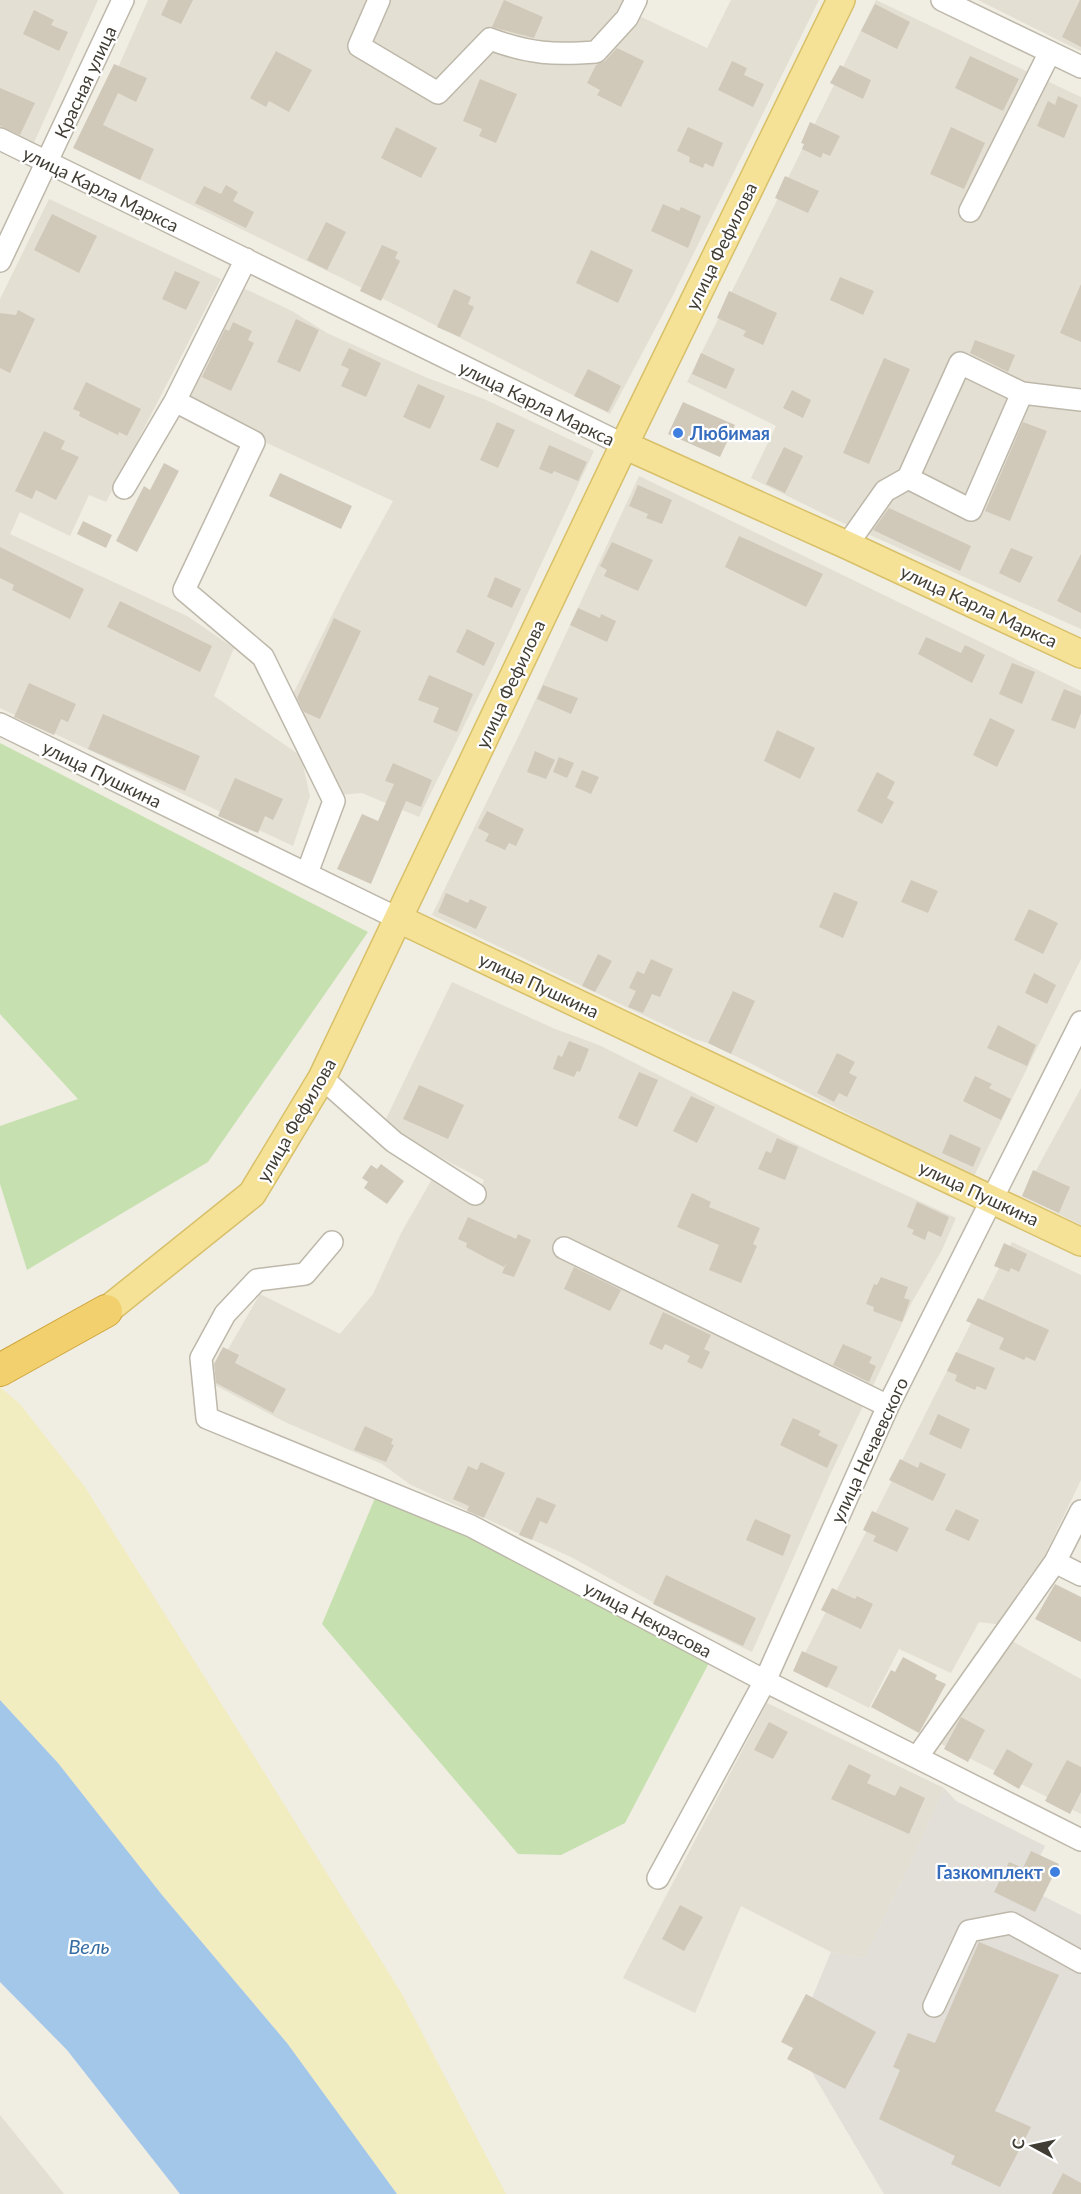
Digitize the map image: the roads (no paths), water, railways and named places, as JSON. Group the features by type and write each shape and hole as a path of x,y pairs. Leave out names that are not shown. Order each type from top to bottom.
{"highway":[{"path":"0,1370 106,1311"}],"main road":[{"name":"улица Фефилова","path":"106,1311 252,1194 322,1078 624,445 841,0"},
{"name":"улица Карла Маркса","path":"624,445 847,544 1081,654"},
{"name":"улица Пушкина","path":"399,919 1081,1242"}],"street":[{"name":"Красная улица","path":"0,261 123,0"},
{"path":"380,0 359,46 438,93 490,39 524,51 563,54 596,52 627,18 636,0"},
{"path":"942,0 1081,67"},
{"path":"970,211 1050,52"},
{"name":"улица Карла Маркса","path":"0,139 624,445"},
{"path":"124,488 175,401 246,260"},
{"path":"847,544 885,491 908,478 960,363 1022,393 1081,400"},
{"path":"908,478 971,510 1022,393"},
{"path":"175,401 254,442 184,590 263,657 334,801 307,873"},
{"name":"улица Пушкина","path":"0,724 399,919"},
{"name":"улица Нечаевского","path":"658,1878 765,1681 888,1406 1081,1022"},
{"path":"322,1078 394,1142 475,1194"},
{"name":"улица Некрасова","path":"332,1242 305,1274 257,1280 225,1314 201,1358 207,1418 471,1526 765,1681 1081,1840"},
{"path":"564,1248 888,1406"},
{"path":"918,1756 1055,1562 1081,1511"},
{"path":"1055,1562 1081,1575"},
{"path":"934,2006 969,1931 1011,1923 1081,1962"}],"water":[{"name":"Вель","path":"0,1700 58,1763 162,1895 287,2043 397,2194 180,2194 67,2050 0,1982"}],"place":[{"name":"Любимая","path":"678,433"},
{"name":"Газкомплект","path":"1055,1872"}]}
